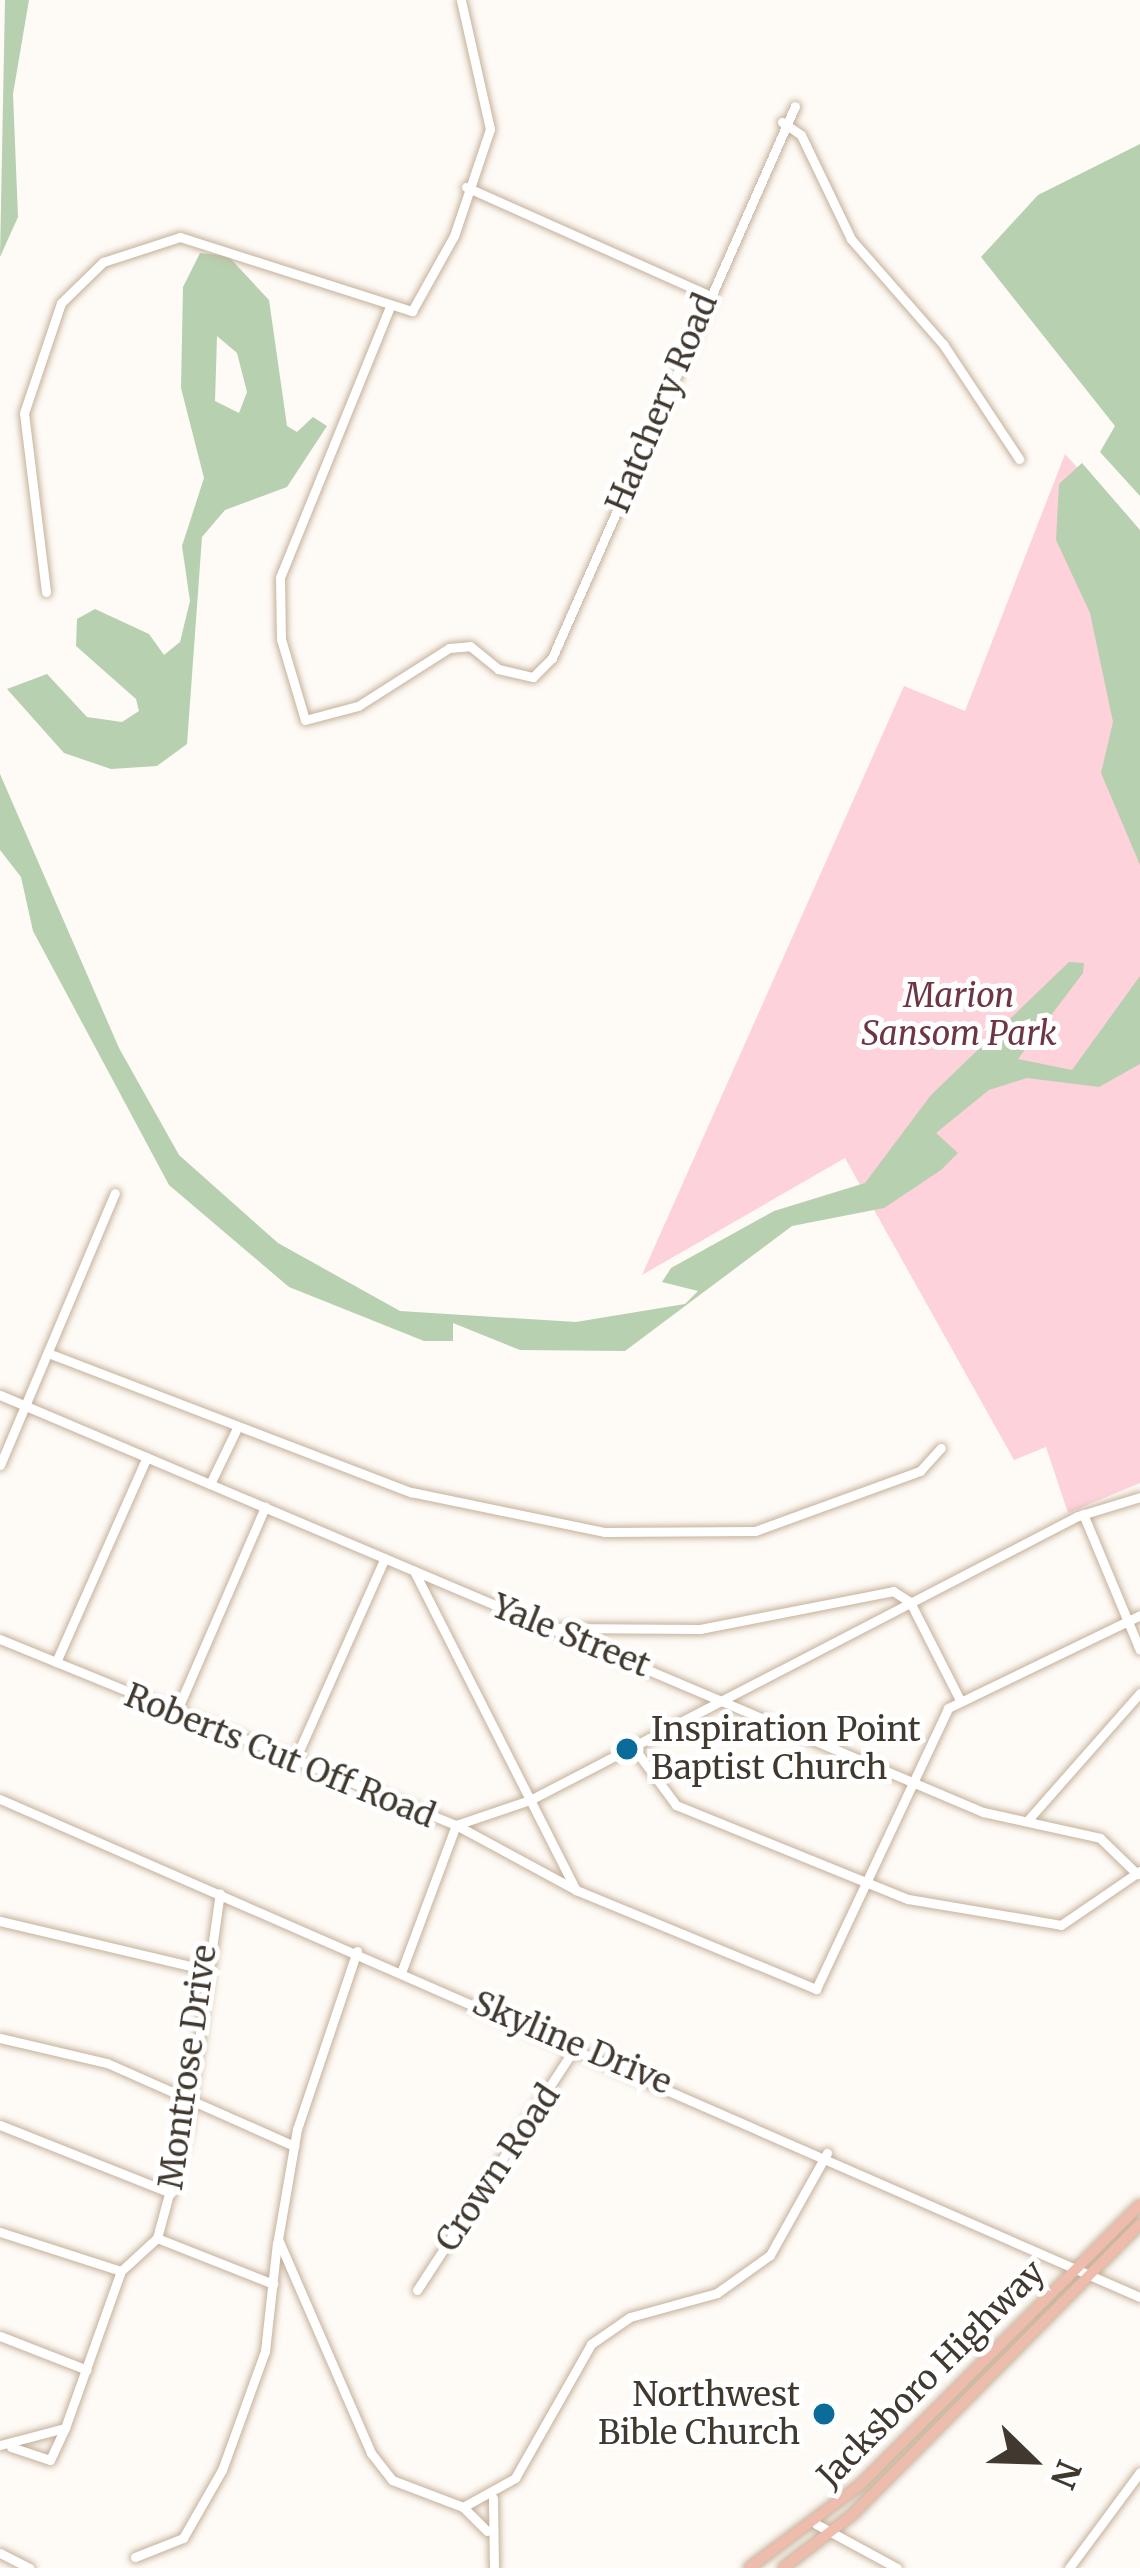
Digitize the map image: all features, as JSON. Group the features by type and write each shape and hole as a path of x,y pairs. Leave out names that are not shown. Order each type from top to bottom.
{"main road":[{"name":"Jacksboro Highway","path":"749,2568 816,2524 1140,2205"},
{"name":"Jacksboro Highway","path":"783,2568 832,2534 1140,2224"},
{"path":"944,2399 956,2413"}],"street":[{"path":"46,592 26,394 52,318 90,272 145,244 212,241 389,309 412,310 431,286 493,115 461,0"},
{"name":"Hatchery Road","path":"389,309 280,577 281,639 305,720 358,706 449,648 470,646 498,669 533,677 569,625 782,122 795,106"},
{"path":"782,122 801,136 836,218 943,344 1019,459"},
{"path":"466,187 709,295"},
{"path":"0,1465 115,1193"},
{"path":"48,1353 236,1430 411,1492 605,1532 755,1531 896,1479 941,1448"},
{"name":"Yale Street","path":"0,1395 721,1696 911,1782 1027,1821 1100,1838 1138,1872"},
{"path":"210,1484 236,1430"},
{"path":"56,1663 147,1456"},
{"name":"Roberts Cut Off Road","path":"0,1639 175,1715 456,1825 530,1800 721,1696 1083,1514 1140,1497"},
{"path":"175,1715 265,1507"},
{"path":"1083,1514 1140,1650"},
{"path":"294,1762 385,1558"},
{"path":"414,1570 576,1890"},
{"path":"550,1628 700,1629 892,1591 910,1602 963,1699"},
{"path":"402,1970 456,1825 576,1890 816,1989 911,1782 963,1699 1126,1616 1140,1615"},
{"path":"1027,1821 1140,1693"},
{"path":"631,1744 676,1805 866,1886 1046,1926 1085,1916 1138,1872"},
{"name":"Skyline Drive","path":"0,1799 827,2153 1140,2297"},
{"name":"Montrose Drive","path":"157,2238 189,2104 203,1969 220,1893"},
{"path":"0,1921 203,1969"},
{"path":"135,2557 171,2548 204,2504 259,2370 294,2146 357,1951"},
{"path":"0,2038 107,2062 189,2104 294,2146"},
{"name":"Crown Road","path":"417,2290 577,2045"},
{"path":"0,2126 171,2193"},
{"path":"463,2507 495,2495 532,2457 563,2379 591,2344 630,2317 746,2276 790,2228 827,2153"},
{"path":"0,2232 121,2271"},
{"path":"6,2446 50,2460 121,2271 157,2238 273,2284"},
{"path":"278,2239 370,2453 411,2492 463,2507 487,2531"},
{"path":"0,2336 87,2370"},
{"path":"6,2446 65,2428"},
{"path":"1069,2568 1140,2472"},
{"path":"494,2568 487,2531 495,2495"},
{"path":"816,2524 897,2568"},
{"path":"0,2553 29,2568"}],"green space":[{"name":"Marion Sansom Park","path":"1065,454 1140,536 1140,1483 1068,1513 1046,1447 1014,1460 845,1158 642,1275 904,686 965,711"}],"shaded area":[{"path":"5,0 29,0 13,94 18,217 0,257"},
{"path":"1140,144 1140,496 1100,452 1115,426 981,257 1038,195"},
{"path":"200,253 228,256 269,300 287,426 297,432 313,417 327,426 287,487 225,510 202,537 187,744 157,766 111,769 64,753 7,689 47,674 87,717 122,722 139,711 136,699 76,646 77,619 95,609 149,634 164,655 180,642 190,601 182,546 204,478 181,388 183,287","holes":["217,336 237,353 247,392 239,413 215,401"]},
{"path":"1082,463 1140,530 1140,865 1101,773 1113,722 1090,613 1056,540 1059,484"},
{"path":"0,774 119,1048 179,1155 278,1243 400,1311 576,1322 685,1304 698,1291 662,1282 671,1268 774,1211 865,1183 931,1095 1069,962 1084,963 1083,973 1018,1059 1072,1070 1140,976 1140,1064 1099,1087 1027,1078 989,1090 936,1133 958,1153 941,1170 884,1208 792,1226 625,1351 520,1350 453,1323 453,1341 424,1341 289,1287 169,1185 33,931 21,877 0,850"}],"place":[{"name":"Inspiration Point Baptist Church","path":"627,1749"},
{"name":"Northwest Bible Church","path":"824,2414"}]}
